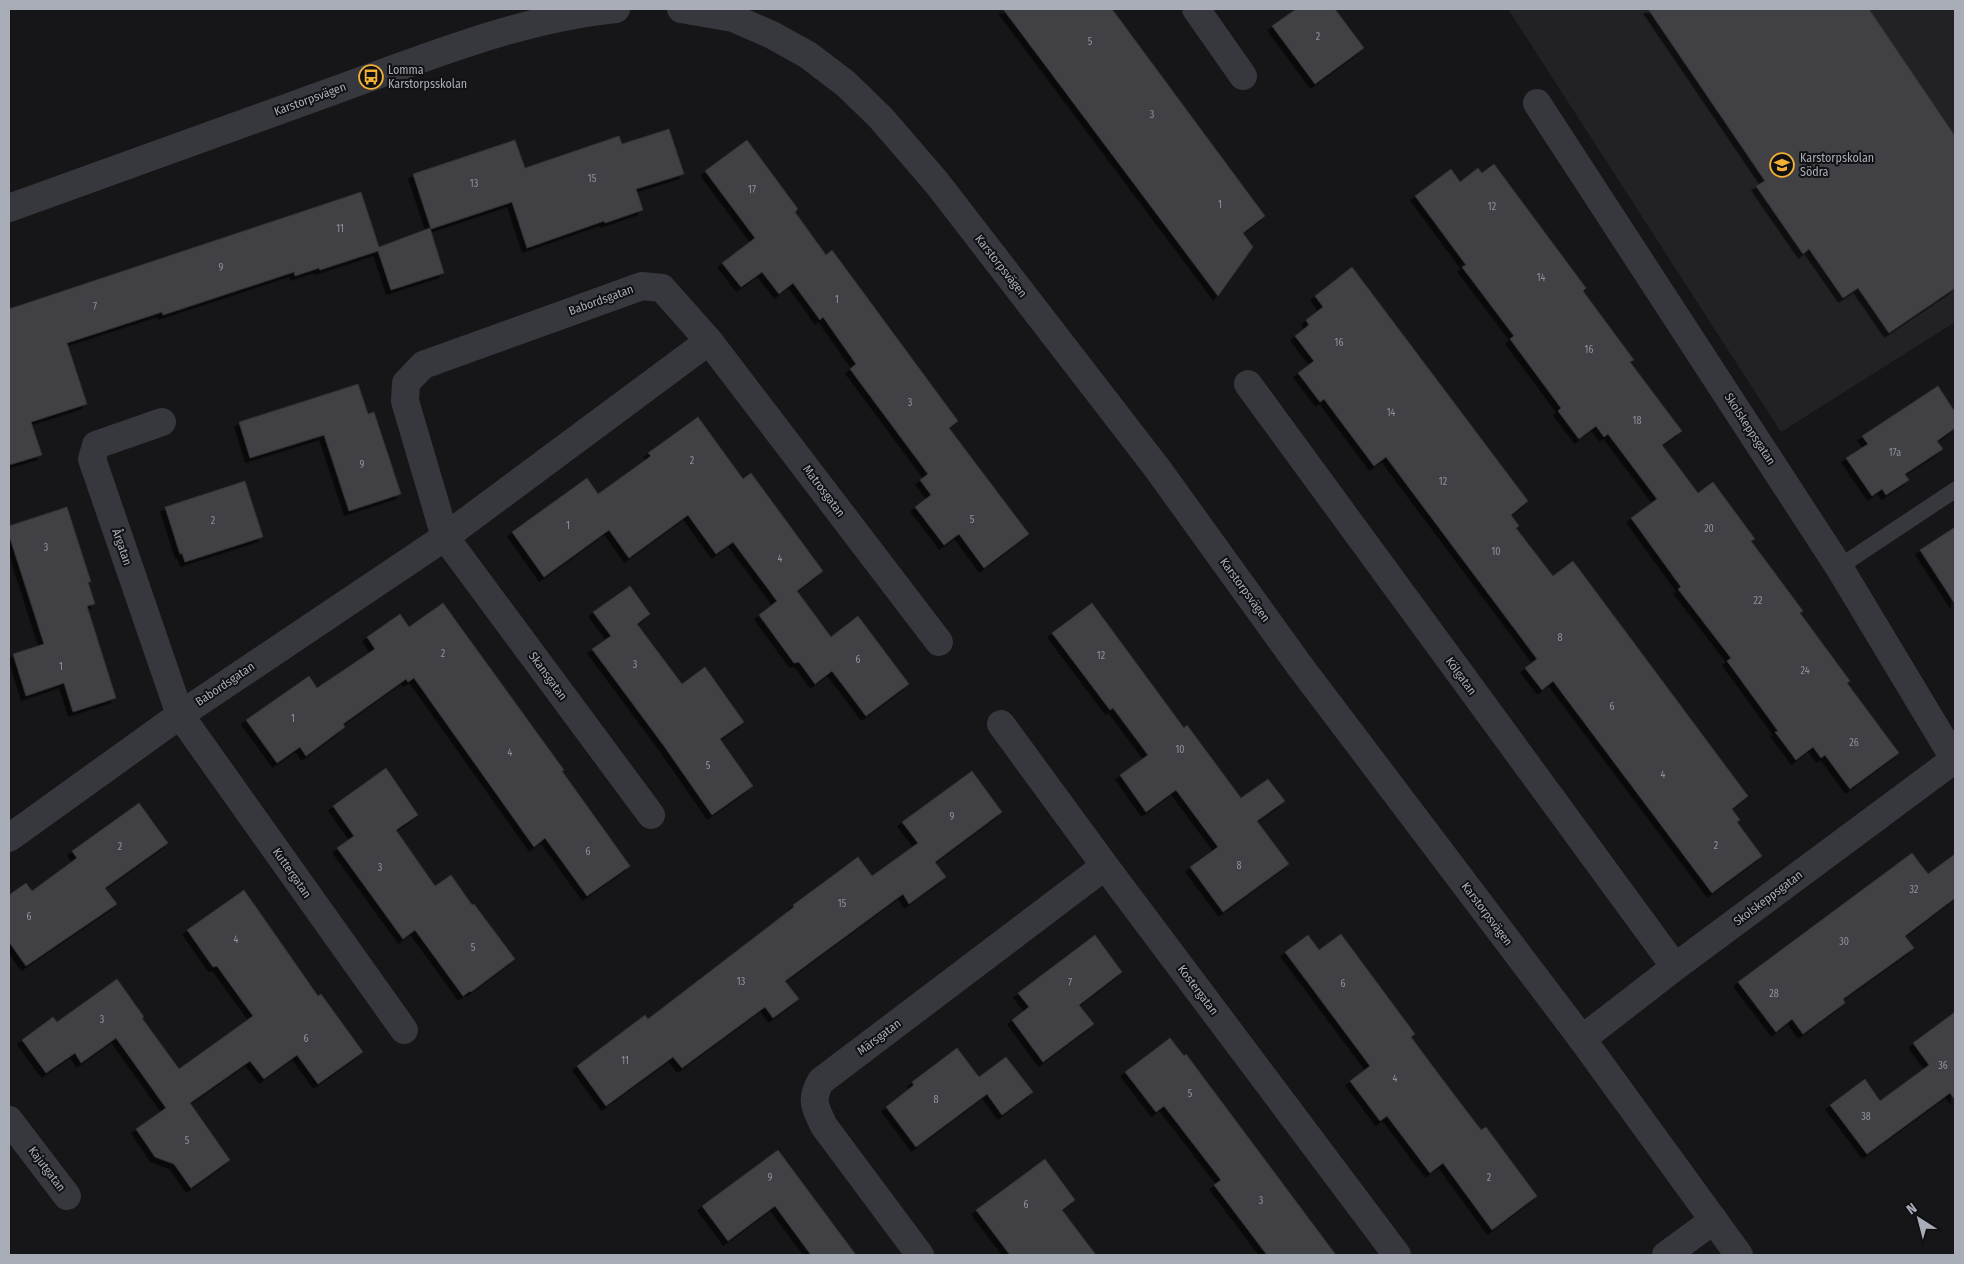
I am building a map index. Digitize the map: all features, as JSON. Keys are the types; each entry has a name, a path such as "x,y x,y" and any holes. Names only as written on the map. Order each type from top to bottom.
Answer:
{"street":[{"name":"Karstorpsvägen","path":"9,208 431,56 524,26 616,9"},
{"name":"Karstorpsvägen","path":"681,9 735,13 808,55 846,84 881,118 937,183 1157,468 1299,665 1582,1039 1740,1255"},
{"path":"1196,9 1243,76"},
{"name":"Skolskeppsgatan","path":"1537,103 1839,567 1955,759 1675,967 1582,1039"},
{"name":"Babordsgatan","path":"9,838 180,715 446,537 709,341 662,288 642,286 423,365 406,383 405,401 446,537"},
{"name":"Matrosgatan","path":"709,341 939,642"},
{"name":"Kölgatan","path":"1248,384 1675,967"},
{"name":"Årgatan","path":"162,422 96,445 92,459 180,715"},
{"name":"Skansgatan","path":"446,537 651,815"},
{"name":"Kuttergatan","path":"180,715 404,1030"},
{"name":"Kostergatan","path":"1001,724 1104,866 1397,1255"},
{"name":"Märsgatan","path":"920,1255 824,1126 816,1112 814,1093 821,1081 1104,866"},
{"name":"Kajutgatan","path":"9,1120 66,1196"},
{"path":"1666,1255 1714,1220"}],"lane":[{"path":"1839,567 1955,490"}],"shaded area":[{"name":"Karstorpskolan Södra","path":"1508,9 1955,9 1955,322 1781,432"}],"building":[{"path":"1003,9 1112,9 1265,216 1243,233 1253,247 1218,296"},
{"path":"1296,9 1335,9 1364,48 1315,84 1272,26"},
{"path":"1648,9 1869,9 1955,136 1955,288 1889,333 1858,288 1843,298 1809,249 1803,254 1756,186 1765,181"},
{"path":"669,129 684,174 636,189 643,210 605,223 604,221 527,248 512,202 431,229 413,174 515,140 525,168 619,136 622,144"},
{"path":"747,140 798,209 795,212 826,255 832,250 958,421 949,428 1029,534 984,568 959,534 944,545 915,507 931,495 920,480 928,474 850,369 856,364 823,317 820,320 793,283 779,294 762,272 741,287 722,263 755,238 705,171"},
{"path":"1494,164 1586,288 1583,291 1634,360 1630,362 1682,431 1662,445 1698,493 1713,482 1755,539 1751,541 1803,611 1800,613 1850,681 1847,683 1899,753 1850,789 1825,755 1821,758 1813,747 1796,760 1775,732 1778,731 1727,661 1731,658 1678,589 1681,587 1631,518 1657,499 1608,434 1604,437 1596,426 1579,439 1558,411 1561,408 1510,339 1514,336 1462,267 1466,265 1415,196 1451,169 1460,182 1478,168 1482,173"},
{"path":"361,192 379,247 430,228 444,273 391,290 378,251 320,270 319,268 295,276 294,272 163,315 162,312 67,343 87,404 31,422 42,455 9,465 9,309"},
{"path":"1352,267 1528,501 1511,515 1519,526 1516,528 1553,576 1573,561 1748,796 1732,809 1740,820 1737,822 1762,856 1712,893 1553,681 1542,690 1525,668 1537,659 1386,457 1374,466 1324,399 1320,402 1298,373 1314,361 1295,336 1309,325 1306,320 1323,307 1315,296"},
{"path":"358,384 368,414 374,412 401,494 349,511 324,435 250,458 239,422"},
{"path":"1938,386 1955,412 1955,428 1937,441 1943,449 1905,474 1909,480 1886,495 1882,489 1872,496 1846,458 1868,444 1862,436"},
{"path":"698,417 743,479 751,473 823,571 797,591 831,637 858,616 909,684 866,716 832,671 815,684 799,662 794,663 759,615 777,601 733,542 716,554 688,515 629,558 609,530 544,577 512,532 587,478 598,494 651,456 648,453"},
{"path":"245,481 263,537 185,562 182,553 180,554 165,507"},
{"path":"67,507 91,582 88,582 95,604 87,606 116,698 73,712 64,683 26,696 13,654 44,644 9,535 9,526"},
{"path":"1955,527 1955,604 1920,550"},
{"path":"630,586 650,614 637,624 682,684 705,667 744,722 720,739 753,786 712,815 664,746 592,649 611,636 593,612"},
{"path":"443,603 564,770 562,771 630,866 587,896 545,838 534,847 414,678 408,682 406,679 343,724 345,727 306,756 300,747 277,763 246,720 309,676 317,688 375,649 367,637 400,614 409,627"},
{"path":"1092,603 1184,728 1187,725 1241,798 1268,779 1285,801 1257,821 1289,864 1223,912 1190,867 1218,847 1176,790 1146,812 1120,775 1148,755 1113,708 1110,710 1052,633"},
{"path":"386,768 418,815 396,830 435,886 451,875 515,959 463,996 415,930 403,939 337,848 354,836 333,806"},
{"path":"972,771 1002,812 935,862 946,877 909,904 903,894 785,981 799,999 773,1018 765,1007 682,1068 673,1057 606,1106 577,1066 645,1015 648,1019 794,907 793,905 858,857 872,876 918,843 902,822"},
{"path":"139,803 168,843 105,888 117,904 26,966 9,942 9,895 26,883 32,891 77,858 72,851"},
{"path":"1912,853 1928,874 1955,854 1955,898 1905,936 1914,948 1843,999 1845,1003 1803,1034 1792,1019 1776,1032 1738,982"},
{"path":"244,890 318,996 321,994 363,1052 318,1084 297,1055 264,1079 250,1061 190,1103 230,1160 191,1188 174,1164 155,1157 136,1129 166,1108 116,1038 81,1063 75,1053 46,1073 22,1040 53,1017 57,1022 117,979 144,1017 142,1018 179,1069 253,1016 217,966 213,967 187,930"},
{"path":"1341,934 1415,1034 1411,1037 1440,1076 1481,1130 1486,1127 1537,1196 1492,1230 1443,1163 1430,1173 1387,1116 1380,1121 1350,1081 1370,1066 1285,952 1308,935 1319,950"},
{"path":"1095,935 1122,972 1079,1005 1094,1024 1043,1062 1012,1020 1029,1007 1018,993"},
{"path":"1955,1012 1955,1100 1950,1093 1867,1154 1830,1105 1865,1079 1880,1101 1929,1065 1913,1043"},
{"path":"1170,1038 1184,1056 1186,1054 1336,1255 1267,1255 1214,1185 1221,1180 1164,1106 1156,1112 1125,1072"},
{"path":"957,1048 979,1077 1006,1057 1033,1092 1002,1115 987,1094 916,1147 886,1107 914,1085 912,1082"},
{"path":"778,1150 856,1255 811,1255 775,1206 728,1241 702,1206"},
{"path":"1045,1159 1075,1200 1062,1210 1096,1255 1010,1255 976,1210"}],"place":[{"name":"Lomma Karstorpsskolan","path":"371,77"},
{"name":"Karstorpskolan Södra","path":"1782,165"}]}
